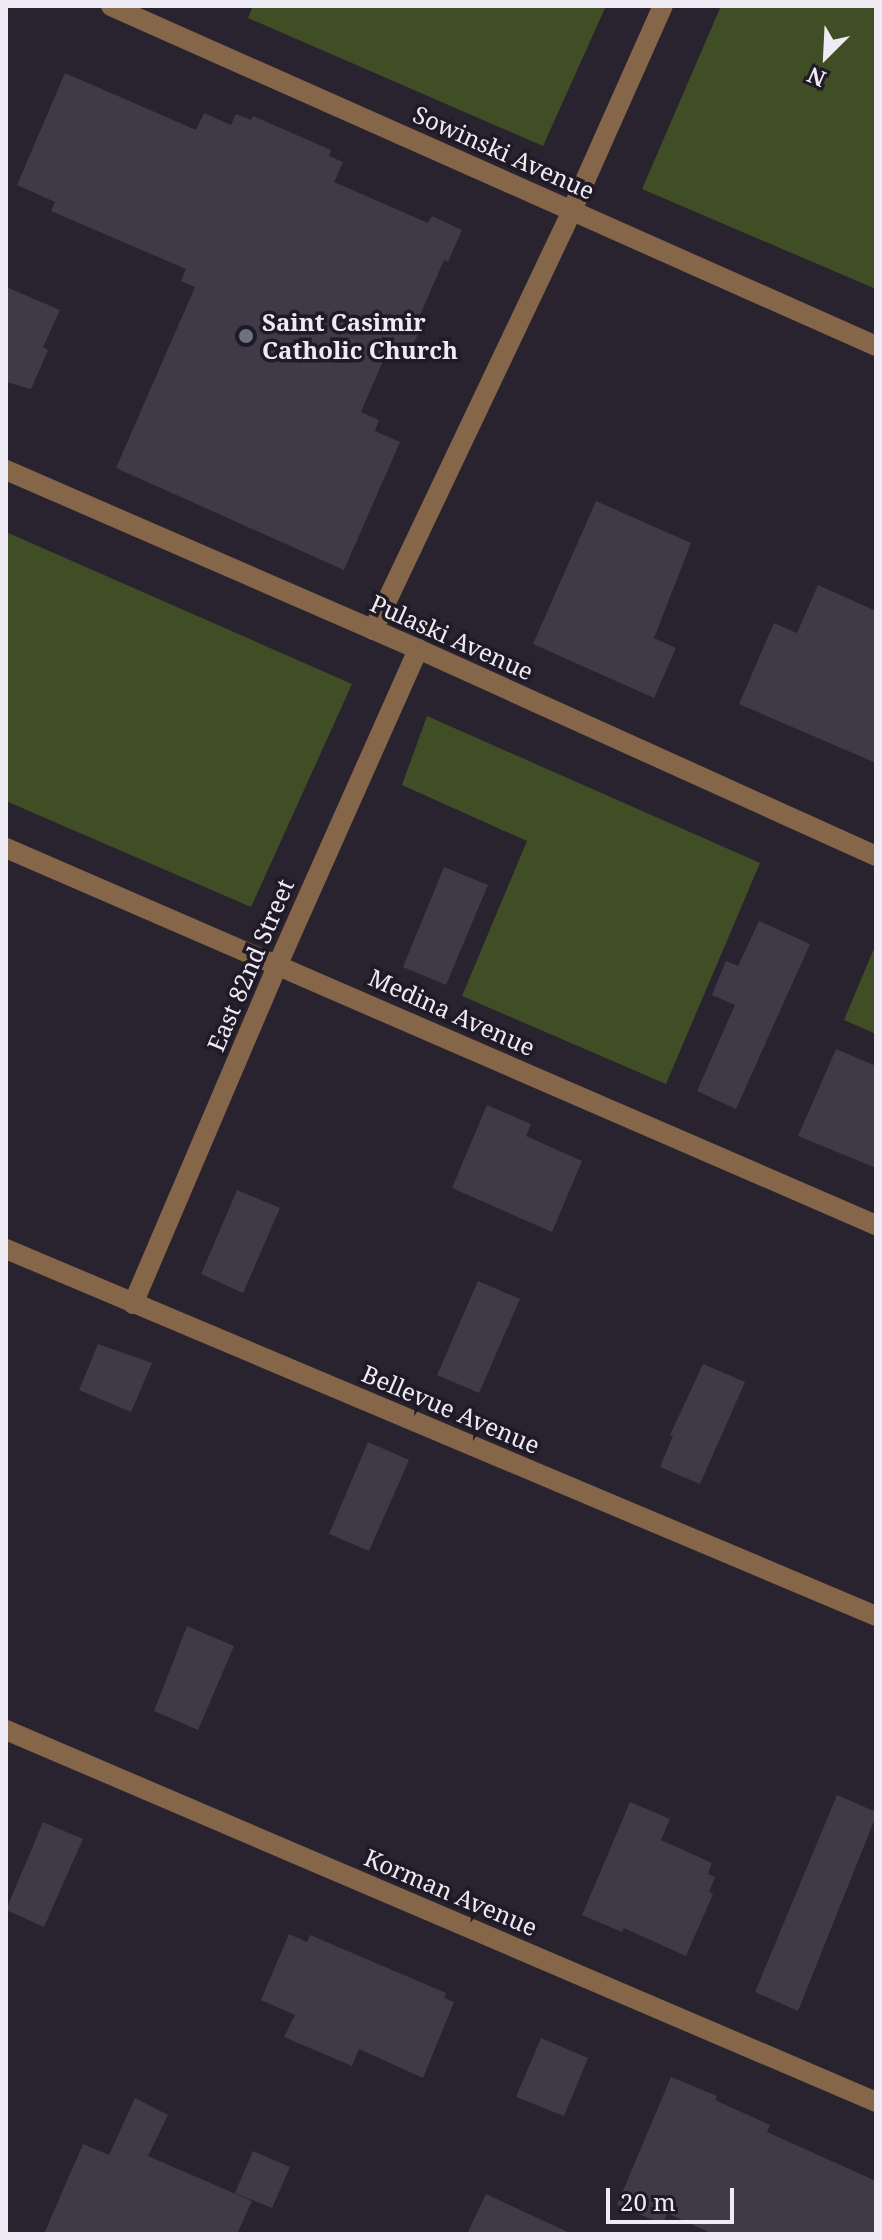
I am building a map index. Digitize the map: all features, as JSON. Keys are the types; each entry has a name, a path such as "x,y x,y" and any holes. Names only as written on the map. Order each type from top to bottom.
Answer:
{"street":[{"name":"Sowinski Avenue","path":"111,6 876,346"},
{"path":"373,630 572,210 663,6"},
{"name":"Pulaski Avenue","path":"6,470 418,649 876,856"},
{"name":"East 82nd Street","path":"133,1304 278,964 418,649"},
{"name":"Medina Avenue","path":"6,848 876,1225"},
{"name":"Bellevue Avenue","path":"6,1249 876,1616"},
{"name":"Korman Avenue","path":"6,1730 876,2102"}],"green space":[{"path":"253,6 606,6 543,146 248,18"},
{"path":"721,6 876,6 876,289 642,189"},
{"path":"6,532 352,684 251,907 6,801"},
{"path":"427,716 760,863 666,1084 462,996 527,841 402,785"},
{"path":"876,944 876,1034 844,1020"}],"building":[{"name":"Saint Casimir Catholic Church","path":"65,73 196,130 204,113 231,125 236,114 251,120 253,116 331,150 329,156 343,162 334,182 428,223 432,216 462,230 448,262 444,260 415,327 420,330 405,362 386,354 361,412 379,420 375,431 400,442 344,570 116,468 195,287 181,281 186,269 51,211 55,202 17,185"},
{"path":"6,287 60,310 43,347 48,350 31,389 6,382"},
{"path":"596,501 691,543 654,638 676,648 654,698 533,644"},
{"path":"818,585 876,611 876,763 739,704 774,623 797,633"},
{"path":"444,867 488,885 446,985 403,967"},
{"path":"759,921 810,944 736,1109 697,1091 735,1005 712,995 726,961 738,966"},
{"path":"836,1049 876,1066 876,1168 798,1136"},
{"path":"487,1105 531,1124 526,1136 582,1161 552,1232 452,1188"},
{"path":"237,1190 280,1208 243,1293 201,1274"},
{"path":"478,1281 520,1299 479,1393 437,1375"},
{"path":"98,1344 152,1363 131,1412 79,1390"},
{"path":"703,1364 745,1382 700,1484 660,1467 673,1436 670,1435"},
{"path":"368,1442 409,1460 369,1551 329,1534"},
{"path":"187,1626 234,1646 198,1730 154,1711"},
{"path":"837,1795 876,1812 876,1816 798,2011 755,1992"},
{"path":"630,1802 670,1819 661,1840 712,1863 708,1874 715,1877 709,1892 713,1894 686,1956 624,1928 622,1932 582,1915"},
{"path":"43,1822 83,1839 44,1927 6,1910"},
{"path":"289,1934 307,1942 310,1935 446,1993 444,1998 454,2002 423,2078 359,2049 352,2066 284,2037 295,2015 261,2000"},
{"path":"541,2038 588,2058 564,2116 516,2097"},
{"path":"671,2077 717,2096 715,2100 770,2125 767,2132 876,2181 876,2234 713,2234 667,2213 663,2224 617,2205"},
{"path":"135,2098 168,2115 148,2156 252,2201 237,2234 44,2234 83,2144 109,2155"},
{"path":"253,2151 290,2167 272,2208 235,2193"},
{"path":"486,2194 572,2234 467,2234"}],"place":[{"name":"Saint Casimir Catholic Church","path":"246,336"}]}
